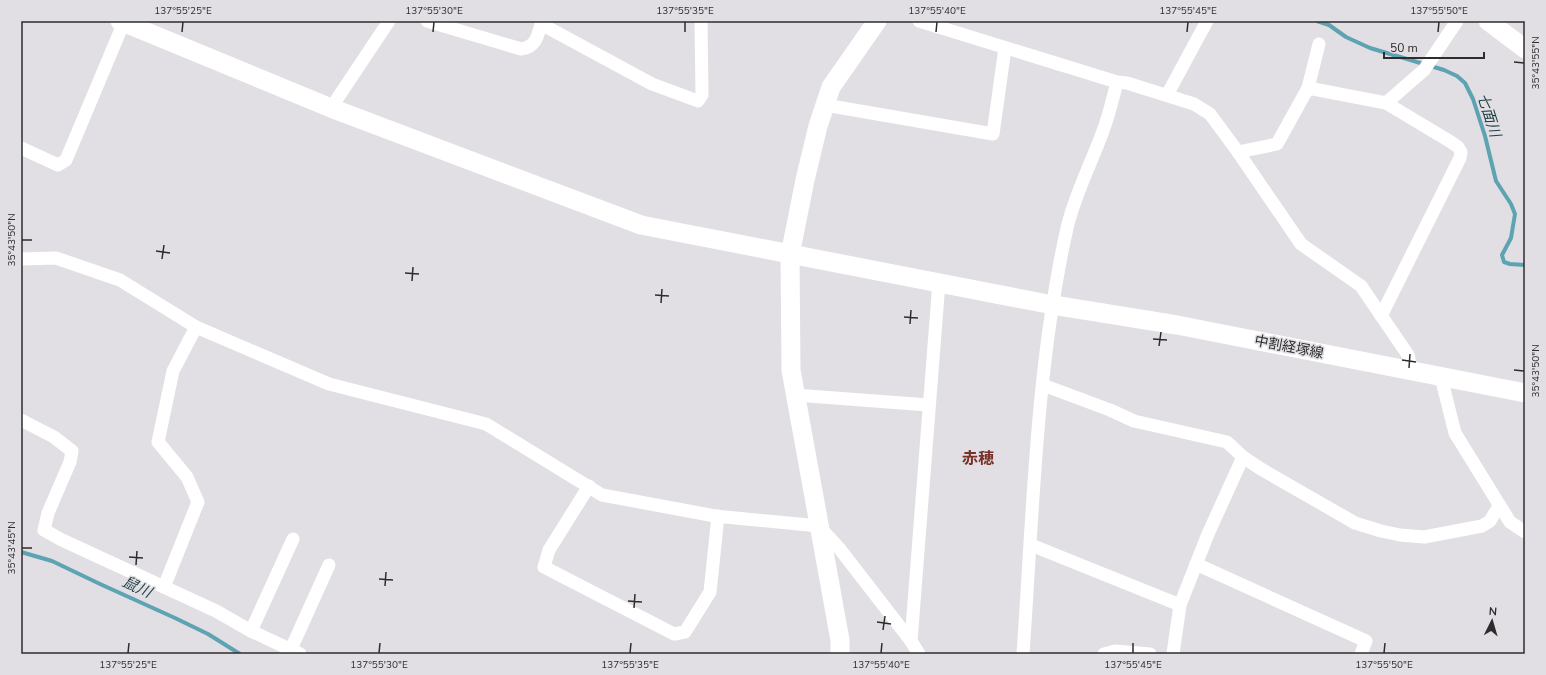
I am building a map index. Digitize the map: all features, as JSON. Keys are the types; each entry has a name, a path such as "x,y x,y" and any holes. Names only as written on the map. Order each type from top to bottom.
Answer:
{"street":[{"path":"331,108 389,21"},
{"path":"427,21 522,49 534,44 541,23 652,84 698,101 702,95 701,21"},
{"path":"840,654 840,640 791,370 790,255 805,180 818,126 831,87 877,21"},
{"path":"919,21 1117,82 1127,83 1167,95 1194,104 1210,114 1301,244 1361,286 1408,355 1410,363 1408,370"},
{"path":"1167,95 1207,21"},
{"path":"1386,103 1424,70 1457,21"},
{"path":"1488,21 1525,49"},
{"path":"21,148 58,165 66,160 122,22"},
{"name":"中割経塚線","path":"122,22 331,108 641,225 1053,305 1176,325 1525,393"},
{"path":"1238,152 1277,144 1308,88 1320,44"},
{"path":"825,105 993,134 1006,48"},
{"path":"1024,654 1037,438 1053,305 1068,228 1076,198 1103,130 1117,82"},
{"path":"1308,88 1386,103 1451,142 1458,147 1461,152 1460,158 1381,316"},
{"path":"21,259 56,258 120,280 196,328 328,384 486,424 602,494 718,516 819,526 839,548 911,641 919,654"},
{"path":"911,641 928,406 939,282"},
{"path":"164,587 198,502 187,477 158,442 173,371 196,328"},
{"path":"1441,377 1456,433 1510,522 1525,532"},
{"path":"1043,385 1110,410 1134,422 1227,442 1243,457 1261,469 1355,523 1381,531 1400,535 1424,537 1482,526 1490,521 1499,506"},
{"path":"795,395 928,406"},
{"path":"21,420 54,437 72,451 70,462 48,513 44,530 62,540 216,611 251,631 296,652 329,566"},
{"path":"1173,654 1180,605 1208,534 1243,457"},
{"path":"589,486 549,550 544,567 674,634 686,632 710,592 718,516"},
{"path":"251,631 293,539"},
{"path":"1031,545 1180,605"},
{"path":"1196,564 1366,641 1360,654"},
{"path":"1104,654 1115,651 1150,654"}],"waterway":[{"name":"七面川","path":"1317,21 1329,25 1346,37 1370,48 1444,70 1457,76 1465,83 1473,99 1485,136 1496,181 1511,204 1515,214 1511,238 1502,255 1504,262 1525,265"},
{"name":"鼠川","path":"21,552 52,561 175,618 208,634 240,654"}],"district":[{"name":"赤穂","path":"978,459"}]}
